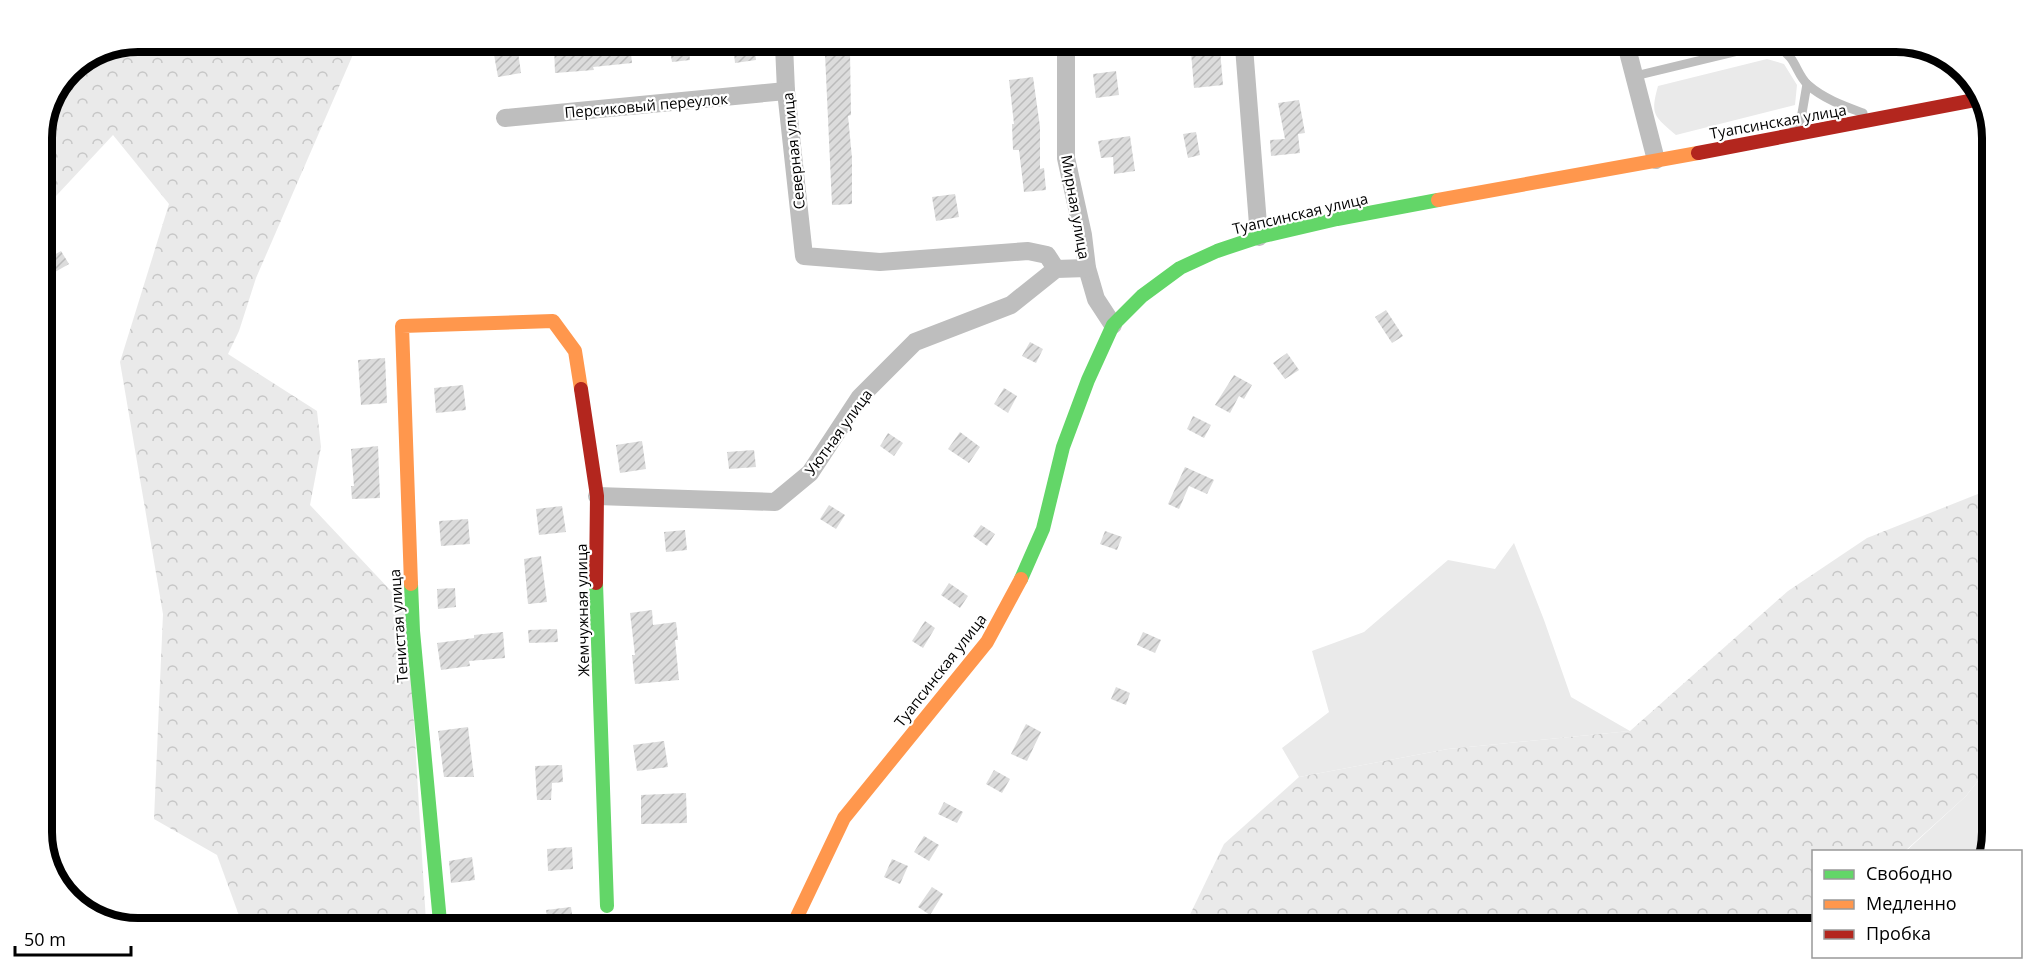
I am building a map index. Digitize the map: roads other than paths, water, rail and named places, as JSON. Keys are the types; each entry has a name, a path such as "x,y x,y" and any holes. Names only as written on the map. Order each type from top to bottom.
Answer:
{"main road":[{"name":"Туапсинская улица","path":"796,918 844,818 987,642 1016,592 1043,529 1063,447 1088,380 1113,325 1142,296 1180,268 1217,251 1259,237 1337,219 1656,159 1788,137 1973,100"},
{"name":"Жемчужная улица","path":"402,326 553,321 575,351 597,496 596,587 607,906"},
{"name":"Тенистая улица","path":"402,326 413,631 440,918"}],"street":[{"name":"Северная улица","path":"784,52 786,91 804,256 880,262 1028,251 1047,255 1056,269"},
{"name":"Мирная улица","path":"1066,52 1066,158 1083,236 1087,268 1096,299 1113,325"},
{"path":"1244,52 1259,237"},
{"path":"1628,52 1656,159"},
{"name":"Персиковый переулок","path":"505,118 786,91"},
{"path":"1056,269 1087,268"},
{"name":"Уютная улица","path":"597,496 775,502 810,473 860,397 915,342 1011,305 1056,269"}],"lane":[{"path":"1635,76 1735,52"},
{"path":"1786,52 1807,84 1836,104 1880,119"},
{"path":"1788,137 1801,119 1807,84"}]}
